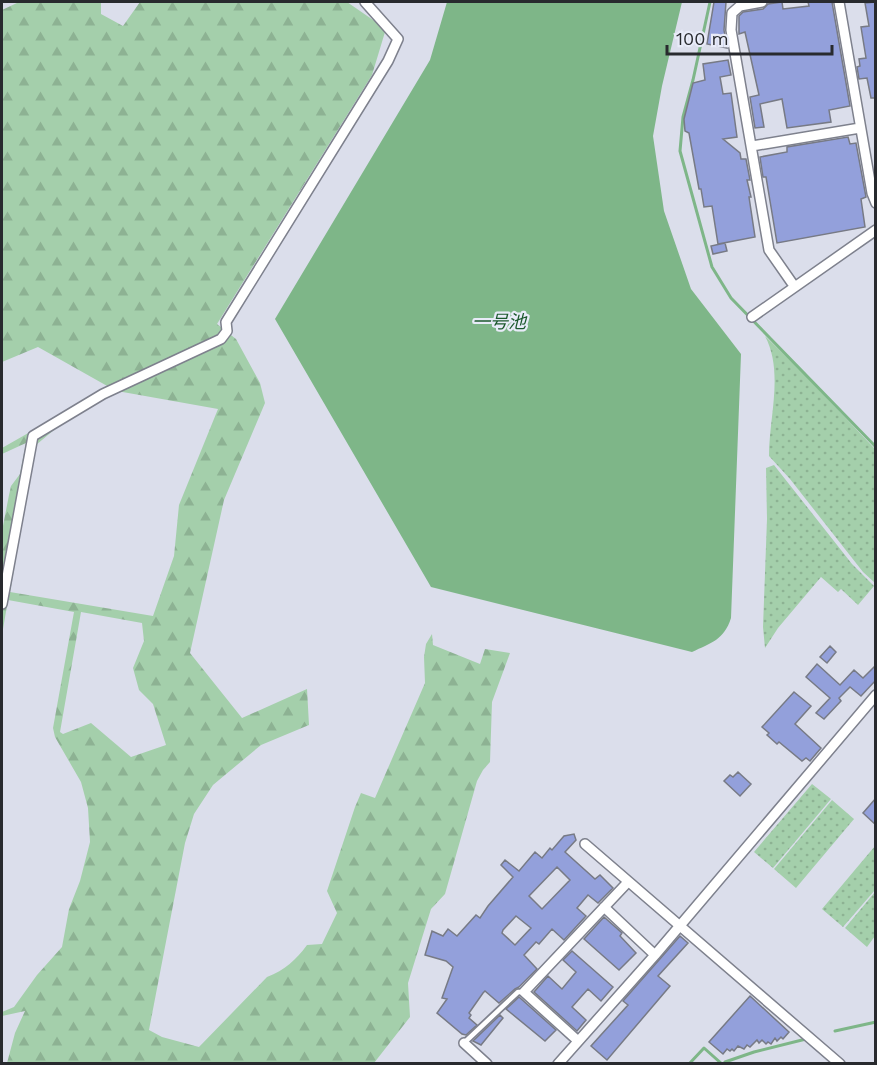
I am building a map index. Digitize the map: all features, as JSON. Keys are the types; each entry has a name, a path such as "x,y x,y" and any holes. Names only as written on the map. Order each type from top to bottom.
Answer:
{"street":[{"path":"2,604 33,436 103,394 221,339 227,331 226,322 388,61 398,39 364,2"},
{"path":"762,2 740,6 732,13 731,30 769,250 792,283"},
{"path":"839,2 860,128 872,193 876,203"},
{"path":"752,146 860,128"},
{"path":"752,318 876,230"},
{"path":"558,1064 876,695"},
{"path":"585,844 840,1064"},
{"path":"577,1040 524,992 628,882"},
{"path":"604,907 655,954"},
{"path":"464,1043 487,1064"}],"lane":[{"path":"464,1043 518,992 524,992"}],"green space":[{"path":"19,2 101,2 101,14 123,26 140,2 347,2 376,22 385,32 372,75 217,324 236,339 260,383 265,403 224,500 190,653 242,718 307,689 309,725 261,745 213,785 194,814 185,843 149,1030 162,1037 199,1047 267,977 290,964 307,945 322,944 337,913 327,891 355,807 361,793 375,798 425,683 424,657 426,644 432,634 433,645 480,664 485,649 510,653 492,702 490,762 477,781 445,894 431,909 408,983 410,1017 374,1063 7,1063 15,1033 25,1011 2,1016 2,1012 14,1007 37,975 62,947 69,909 80,881 90,842 88,808 81,782 55,737 53,728 74,612 8,600 2,635 2,531 11,486 20,474 26,443 2,454 2,448 109,387 38,347 2,362 2,10","holes":["117,391 218,409 179,505 174,556 153,616 10,592 36,445 73,414","81,612 142,623 144,641 133,668 139,690 153,704 166,745 131,757 91,723 63,734 60,732"]},
{"path":"765,336 875,449 875,583 863,572 790,479 769,456 775,380 771,350"},
{"path":"774,465 852,564 874,586 858,605 841,589 838,592 821,577 778,628 765,648 763,627 767,519 766,468"},
{"path":"812,784 831,799 773,868 754,852"},
{"path":"832,800 854,819 796,888 774,869"},
{"path":"875,846 875,890 843,927 822,909"},
{"path":"875,892 875,936 867,947 845,928"}],"water":[{"name":"一号池","path":"447,2 682,2 653,136 664,211 691,289 741,354 731,618 721,636 692,652 431,587 275,319 430,60"}],"building":[{"path":"714,2 726,2 724,30 727,48 707,44"},
{"path":"782,2 783,9 809,6 808,2 832,2 850,106 829,110 831,122 787,128 782,99 760,104 764,127 755,128 750,97 759,95 745,32 739,34 739,16 743,12 763,9 768,4"},
{"path":"876,2 876,98 871,98 867,78 859,79 857,67 860,66 859,59 866,58 861,27 869,26 865,3"},
{"path":"728,60 731,75 720,77 723,94 731,93 737,137 723,139 740,153 741,159 746,159 755,237 718,244 712,206 704,207 684,119 693,83 705,80 703,64"},
{"path":"848,137 850,144 856,143 866,197 861,199 865,227 777,243 766,177 763,177 760,157 787,152 787,147"},
{"path":"725,243 727,251 713,254 711,246"},
{"path":"830,646 836,652 827,663 820,657"},
{"path":"817,664 840,685 854,670 863,678 876,665 876,680 861,696 850,687 839,698 841,701 824,719 816,713 830,698 806,677"},
{"path":"794,692 811,706 795,724 821,748 810,761 806,758 802,761 779,742 777,744 762,727"},
{"path":"738,772 751,784 740,796 724,781 730,775 733,777"},
{"path":"876,798 876,825 863,813"},
{"path":"574,834 576,840 565,852 595,879 600,875 613,888 598,903 588,895 577,908 586,916 564,940 552,929 539,944 536,942 524,955 537,969 519,987 499,1003 485,991 469,1013 471,1015 469,1018 477,1025 466,1035 462,1034 437,1013 447,999 442,998 453,967 446,961 425,955 432,931 443,936 448,929 457,936 476,915 480,918 513,877 501,865 505,860 519,871 535,852 542,858 564,836","holes":["557,867 570,880 542,909 529,896","516,916 531,928 515,945 502,933"]},
{"path":"604,917 622,933 620,936 636,953 619,970 584,939"},
{"path":"680,936 688,943 658,976 670,986 607,1060 591,1046 628,1005 623,1001"},
{"path":"572,951 613,987 601,1001 588,989 572,1007 586,1020 577,1031 534,992 548,976 562,989 576,972 563,960"},
{"path":"750,996 789,1032 783,1039 781,1037 777,1041 775,1038 771,1044 768,1042 766,1044 762,1040 759,1043 757,1040 750,1047 747,1045 744,1049 738,1046 734,1051 727,1049 723,1054 709,1042"},
{"path":"519,997 556,1030 545,1041 506,1009"},
{"path":"500,1015 503,1018 481,1045 473,1041"}],"waterway":[{"path":"710,2 683,117 680,151 712,267 731,298 876,447"},
{"path":"835,1031 876,1022"},
{"path":"725,1062 806,1039"},
{"path":"689,1064 704,1048 722,1064"}]}
